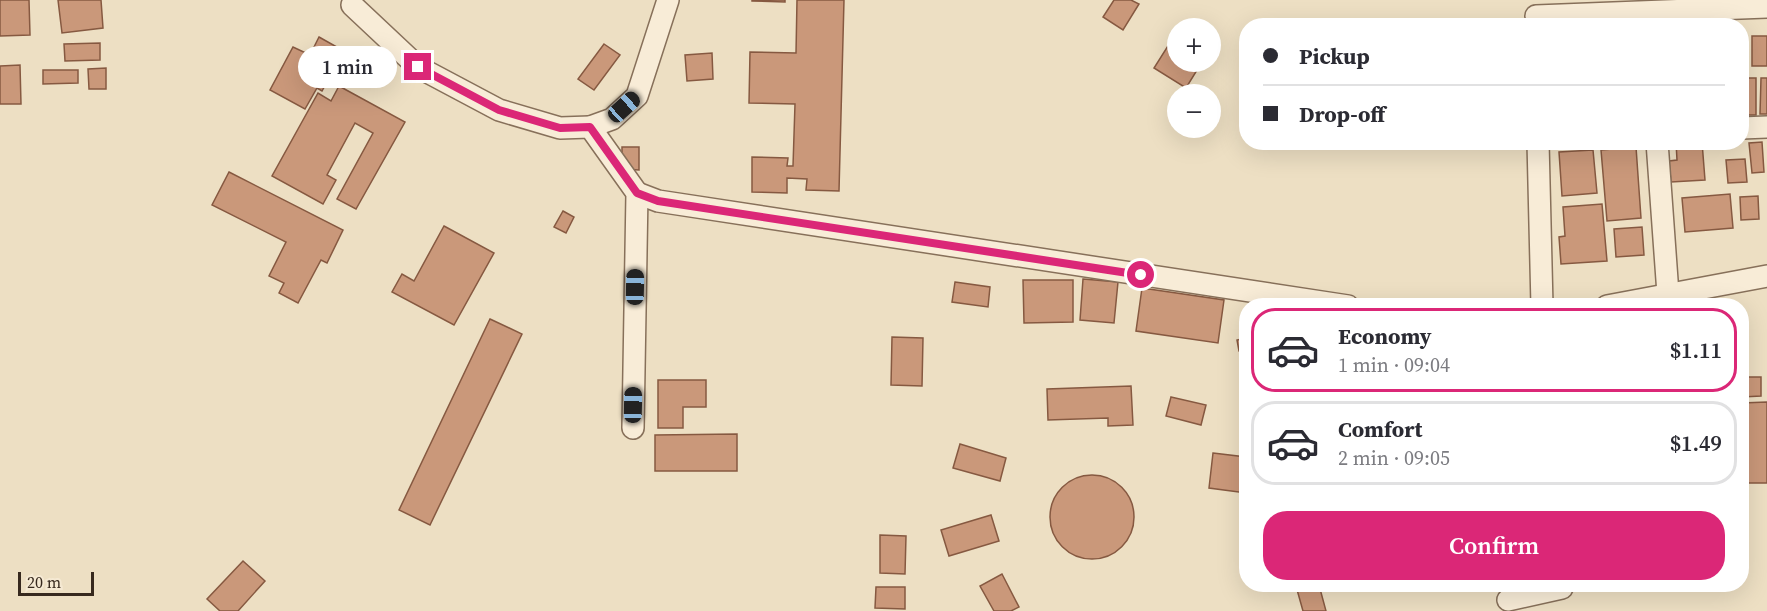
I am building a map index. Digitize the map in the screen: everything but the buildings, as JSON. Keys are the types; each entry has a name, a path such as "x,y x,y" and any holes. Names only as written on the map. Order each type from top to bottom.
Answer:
{"street":[{"path":"349,2 418,67 499,110 560,128 590,127 612,119 637,96 668,0"},
{"path":"1537,14 1767,7"},
{"path":"590,127 637,193 658,201 1295,298"},
{"path":"1749,128 1767,128"},
{"path":"1538,150 1542,298"},
{"path":"1658,150 1668,294"},
{"path":"633,428 637,193"},
{"path":"1647,298 1767,276"},
{"path":"1508,600 1544,592"}],"route":[{"path":"418,67 499,110 560,128 590,127 637,193 658,201 1141,275"}]}
